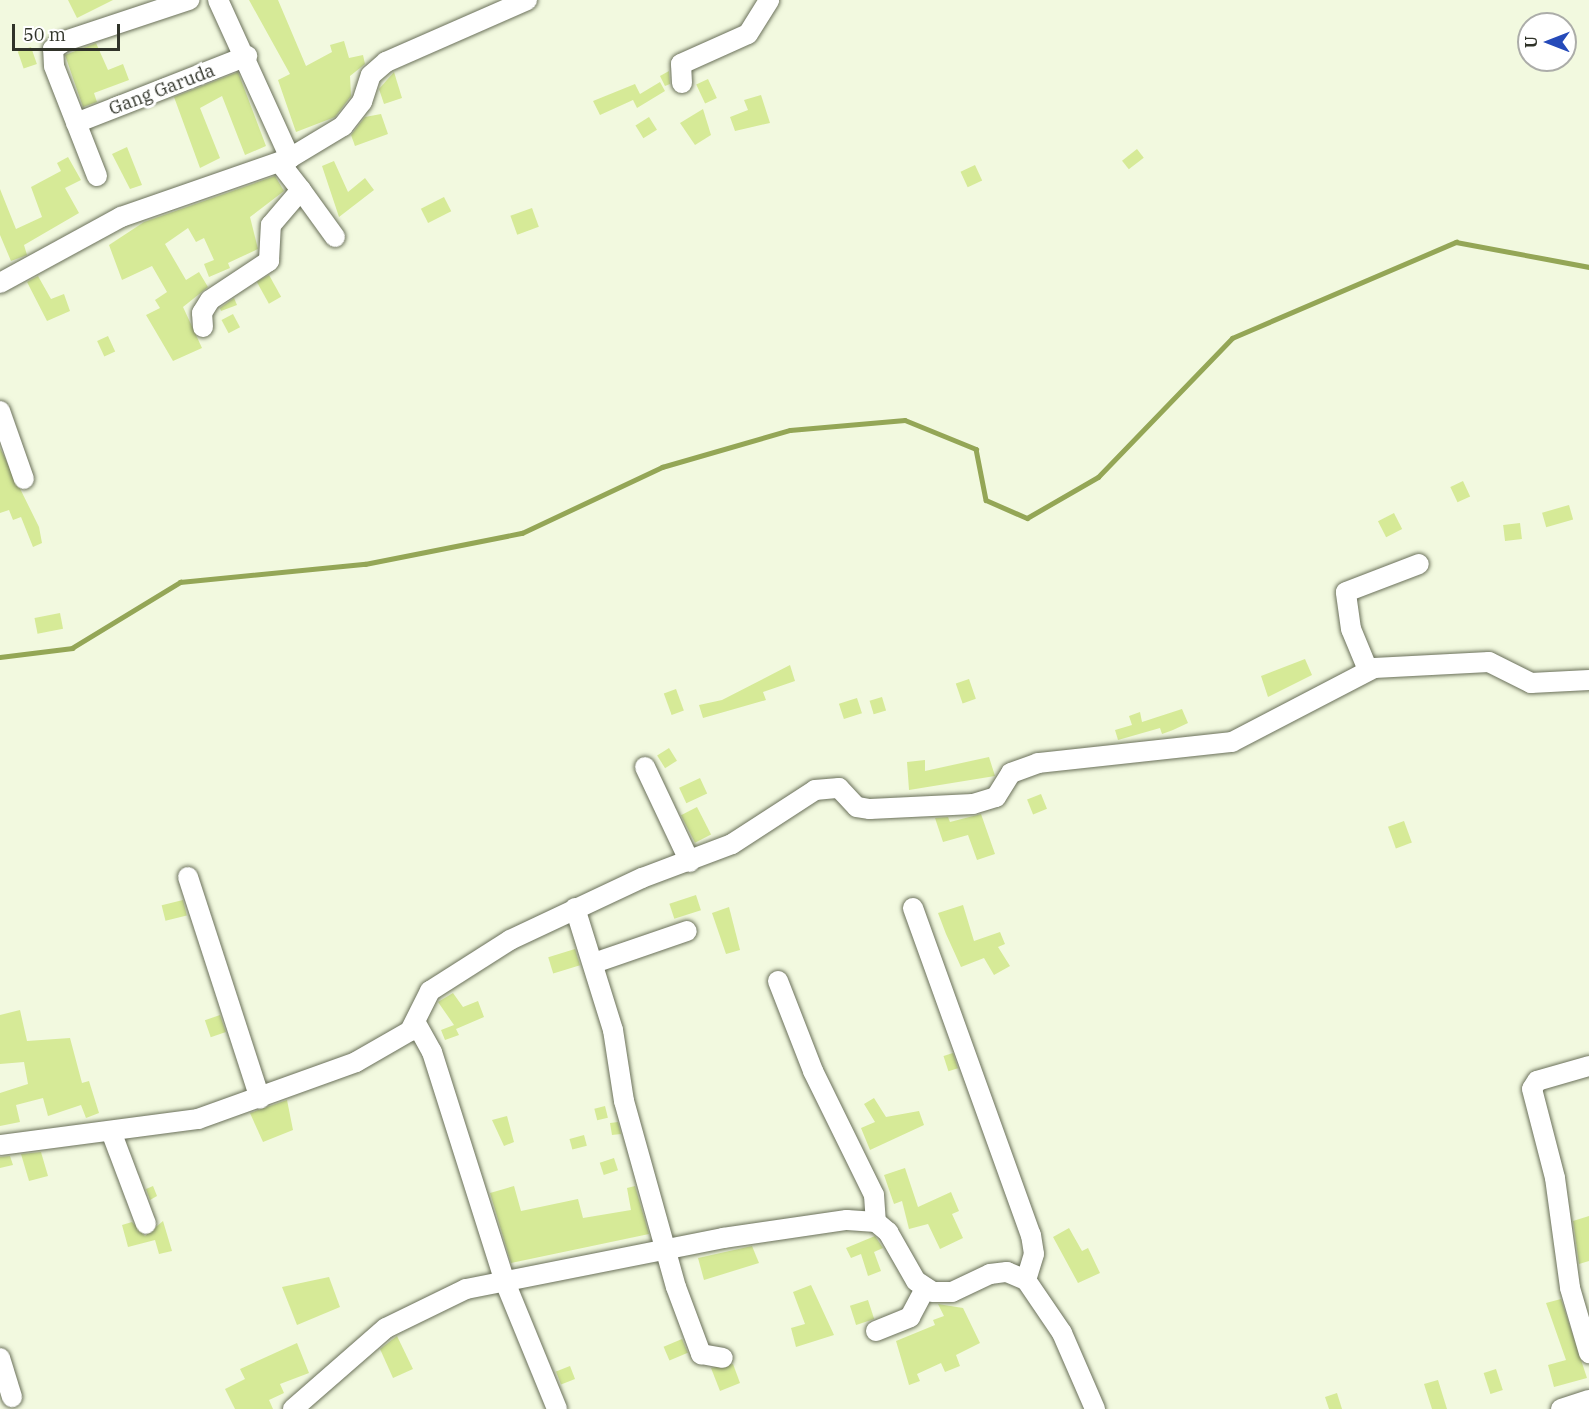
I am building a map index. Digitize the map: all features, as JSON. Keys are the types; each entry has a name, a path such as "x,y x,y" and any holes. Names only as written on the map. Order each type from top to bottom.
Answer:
{"street":[{"path":"97,176 54,66 56,45 189,0"},
{"path":"218,0 247,56 285,160 301,190 335,237"},
{"path":"0,283 143,207 285,160 343,126 362,102 371,75 386,62 527,0"},
{"path":"682,83 681,63 748,34 769,0"},
{"name":"Gang Garuda","path":"76,123 247,56"},
{"path":"203,327 202,313 210,300 269,261 271,225 301,190"},
{"path":"0,411 24,479"},
{"path":"1368,670 1346,611 1346,592 1419,564"},
{"path":"0,1145 112,1134 198,1119 260,1099 356,1062 417,1024 430,991 526,931 575,908 732,844 815,790 839,788 857,807 870,809 973,804 996,797 1011,773 1038,764 1232,741 1368,670 1489,662 1531,684 1589,680"},
{"path":"645,767 690,862"},
{"path":"188,877 260,1099"},
{"path":"575,908 594,963 665,1251 698,1349 706,1356 723,1358"},
{"path":"913,908 1031,1235 1034,1254 1026,1280"},
{"path":"594,963 687,931"},
{"path":"777,981 813,1071 874,1195 876,1222"},
{"path":"417,1024 432,1052 504,1282 557,1409"},
{"path":"1589,1066 1538,1081 1532,1089 1555,1178 1570,1288 1589,1353"},
{"path":"112,1134 146,1224"},
{"path":"293,1409 365,1344 406,1315 466,1289 665,1251 808,1225 876,1222 888,1232 925,1289"},
{"path":"925,1289 952,1292 1007,1272 1026,1280 1062,1333 1095,1409"},
{"path":"876,1331 910,1317 925,1289"},
{"path":"0,1358 12,1397"},
{"path":"1561,1409 1589,1400"}],"building":[{"path":"68,0 113,0 77,18"},
{"path":"249,0 278,0 306,66 332,52 330,45 344,41 349,58 363,55 365,64 350,76 351,96 335,117 296,132 278,80 290,74"},
{"path":"96,43 108,70 123,64 129,80 94,93 97,102 83,107 65,55"},
{"path":"31,47 37,64 24,69 18,52"},
{"path":"669,71 670,84 665,86 660,76"},
{"path":"238,72 266,146 245,155 222,96 200,108 220,158 200,168 174,97"},
{"path":"394,72 402,98 384,104 379,89"},
{"path":"708,79 717,98 705,104 696,84"},
{"path":"660,82 665,91 637,108 633,100 600,115 593,101 635,84 640,94"},
{"path":"761,95 770,123 735,131 730,117 748,110 744,100"},
{"path":"703,109 711,135 695,145 680,123"},
{"path":"381,114 388,134 355,146 351,135 365,117"},
{"path":"649,117 657,130 643,138 635,125"},
{"path":"127,147 142,185 130,189 112,154"},
{"path":"1137,149 1144,158 1129,169 1122,161"},
{"path":"68,157 81,180 65,188 79,213 24,245 27,255 11,261 0,235 0,189 16,229 42,217 31,187 61,171 57,163"},
{"path":"334,161 348,192 365,178 374,190 339,217 322,166"},
{"path":"975,165 982,180 968,187 960,172"},
{"path":"275,176 284,191 250,217 258,249 228,263 230,268 209,277 204,264 214,260 204,238 196,242 188,228 165,244 186,280 199,272 208,287 183,307 202,348 173,361 146,315 160,308 155,300 167,292 152,266 122,280 109,245 144,222"},
{"path":"444,197 451,211 428,223 421,209"},
{"path":"532,208 539,227 517,235 510,216"},
{"path":"269,275 281,297 269,304 257,282"},
{"path":"38,276 51,299 64,294 70,311 47,321 27,282"},
{"path":"234,298 237,305 221,311 220,308"},
{"path":"233,314 240,327 229,333 222,320"},
{"path":"108,336 115,351 104,356 97,341"},
{"path":"0,448 39,527 42,543 33,547 21,517 13,520 9,510 0,513"},
{"path":"1463,481 1470,496 1457,502 1450,487"},
{"path":"1569,505 1573,519 1546,527 1542,513"},
{"path":"1394,513 1402,529 1386,537 1378,521"},
{"path":"1520,523 1522,539 1505,541 1503,525"},
{"path":"60,613 63,629 38,634 34,618"},
{"path":"1305,659 1312,675 1268,697 1261,676"},
{"path":"790,665 795,681 763,692 766,700 703,718 699,705 722,700"},
{"path":"969,679 976,699 963,703 956,684"},
{"path":"676,689 684,711 672,715 664,693"},
{"path":"882,697 886,710 874,714 870,701"},
{"path":"857,698 862,713 844,719 839,704"},
{"path":"1182,709 1188,723 1162,734 1160,728 1118,740 1115,730 1132,725 1129,716 1140,712 1142,722"},
{"path":"669,748 677,761 665,768 657,755"},
{"path":"989,757 995,776 909,790 907,762 925,760 925,771"},
{"path":"700,778 707,793 686,803 679,788"},
{"path":"1041,794 1047,809 1033,814 1027,800"},
{"path":"697,807 711,835 695,843 681,815"},
{"path":"981,814 995,854 977,860 968,835 943,842 935,818 948,817 950,822"},
{"path":"1404,821 1412,843 1396,848 1388,827"},
{"path":"696,895 701,910 674,919 669,904"},
{"path":"183,900 187,916 166,921 162,905"},
{"path":"963,905 974,941 1000,932 1005,944 998,947 1010,966 994,975 984,958 961,967 938,913"},
{"path":"729,907 740,950 726,954 712,913"},
{"path":"575,949 580,965 553,973 548,957"},
{"path":"453,993 463,1007 478,1001 484,1017 456,1029 459,1035 445,1040 441,1030 454,1025 438,1002"},
{"path":"20,1010 27,1041 70,1038 82,1083 89,1081 99,1113 86,1118 81,1105 48,1116 43,1098 16,1105 20,1122 0,1126 0,1093 28,1084 24,1062 0,1064 0,1015"},
{"path":"220,1015 226,1032 211,1037 205,1020"},
{"path":"953,1053 958,1068 948,1071 943,1056"},
{"path":"874,1098 886,1117 919,1111 924,1125 870,1150 861,1128 875,1122 864,1104"},
{"path":"287,1100 293,1130 263,1142 250,1113"},
{"path":"605,1106 608,1118 597,1120 594,1109"},
{"path":"507,1116 514,1142 504,1146 492,1120"},
{"path":"618,1122 621,1134 612,1135 610,1123"},
{"path":"584,1135 587,1146 572,1150 570,1139"},
{"path":"41,1152 48,1176 29,1181 21,1154"},
{"path":"10,1156 13,1165 0,1168 0,1157"},
{"path":"614,1158 618,1170 604,1175 600,1163"},
{"path":"905,1168 918,1207 951,1192 959,1211 952,1214 963,1238 940,1249 928,1224 909,1229 902,1201 894,1204 884,1175"},
{"path":"153,1186 157,1196 150,1200 146,1189"},
{"path":"514,1186 521,1211 578,1199 583,1218 631,1210 627,1188 635,1186 649,1234 511,1263 490,1193"},
{"path":"1589,1216 1589,1261 1579,1264 1573,1221"},
{"path":"163,1221 172,1251 159,1254 155,1240 128,1247 122,1225 132,1222 145,1236"},
{"path":"1069,1228 1082,1251 1088,1248 1100,1273 1078,1283 1053,1237"},
{"path":"875,1236 883,1248 874,1252 881,1271 868,1276 861,1254 851,1258 846,1248"},
{"path":"752,1246 759,1263 704,1280 698,1258"},
{"path":"329,1277 340,1307 297,1325 282,1287"},
{"path":"811,1285 834,1335 796,1347 791,1328 805,1324 793,1292"},
{"path":"1561,1299 1587,1378 1554,1387 1548,1365 1566,1360 1546,1303"},
{"path":"868,1300 874,1319 856,1325 850,1306"},
{"path":"938,1304 963,1308 980,1343 956,1355 960,1366 945,1372 941,1363 917,1374 920,1381 909,1385 896,1341 935,1325 933,1320 944,1316"},
{"path":"397,1336 413,1369 393,1378 380,1349"},
{"path":"682,1339 688,1353 669,1361 664,1347"},
{"path":"297,1343 309,1373 280,1384 284,1393 269,1400 273,1409 235,1409 225,1389 245,1379 240,1369"},
{"path":"733,1364 740,1383 720,1391 711,1368"},
{"path":"570,1366 575,1379 561,1384 556,1371"},
{"path":"1496,1369 1503,1390 1490,1394 1484,1373"},
{"path":"1438,1380 1447,1409 1432,1409 1424,1384"},
{"path":"1337,1393 1342,1409 1329,1409 1325,1397"}],"waterway":[{"path":"0,657 72,648 180,582 365,564 522,533 662,467 790,430 905,420 976,449 986,500 1027,518 1098,477 1232,338 1456,242 1589,267"}]}
